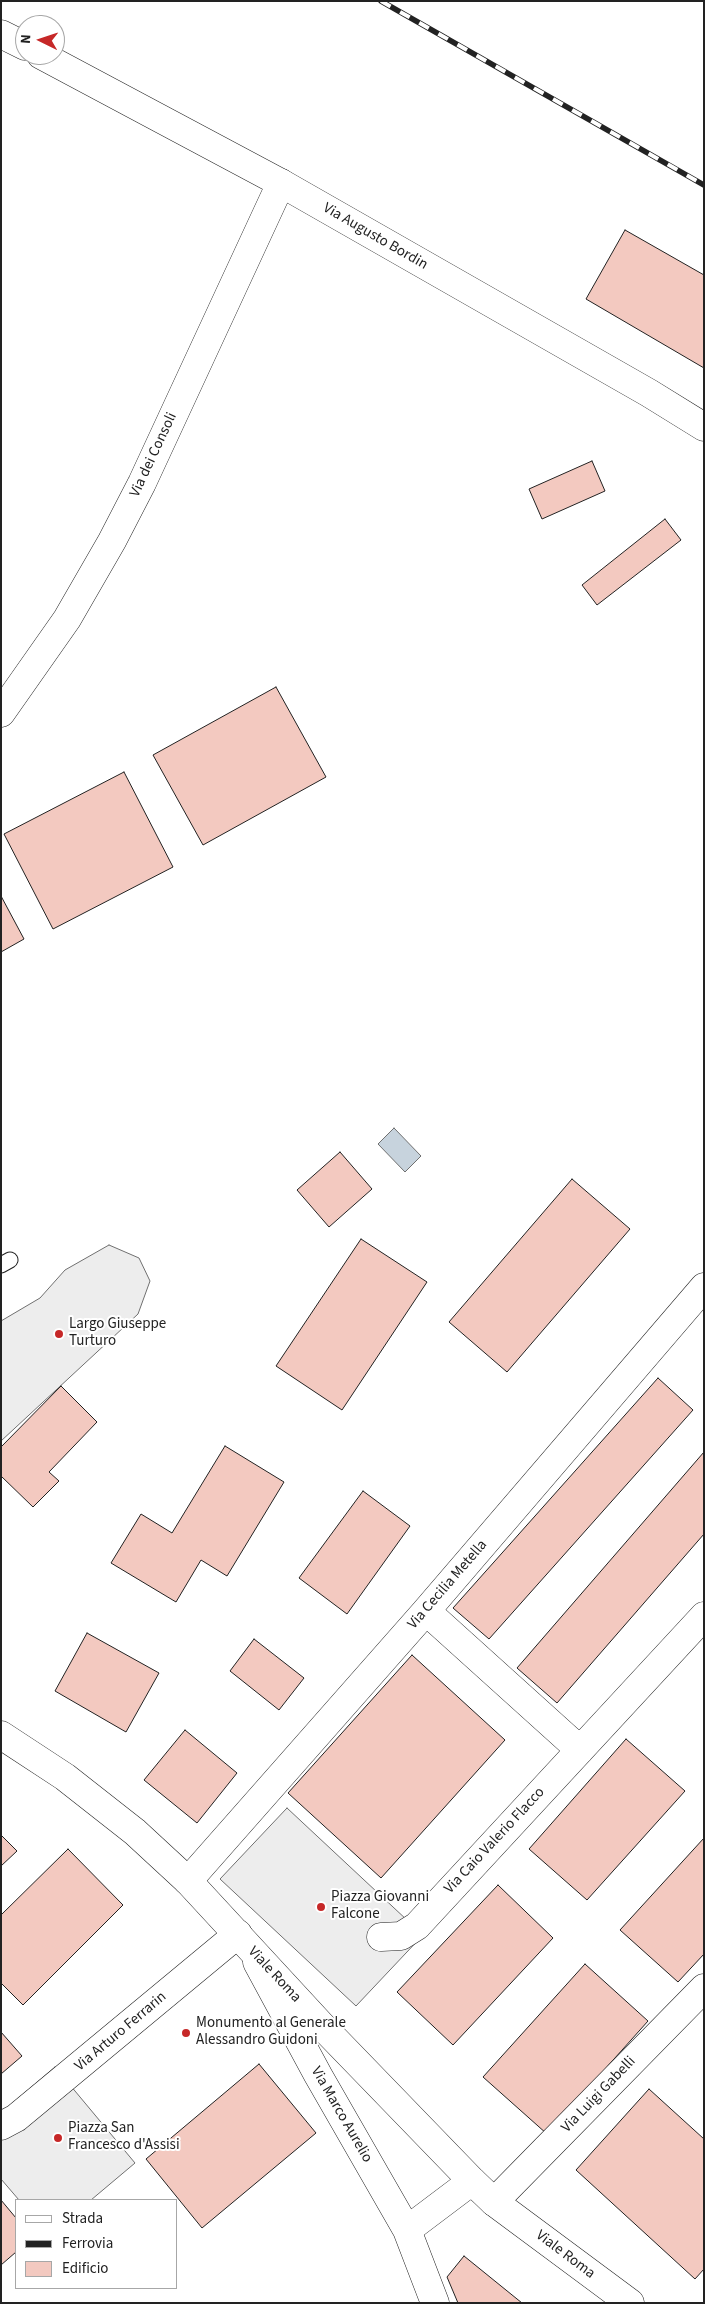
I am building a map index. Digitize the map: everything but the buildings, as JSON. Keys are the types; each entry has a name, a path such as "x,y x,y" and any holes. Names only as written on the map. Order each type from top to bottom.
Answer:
{"street":[{"path":"1,34 15,41"},
{"name":"Via Augusto Bordin","path":"60,65 281,183 640,388 704,427"},
{"name":"Via dei Consoli","path":"1,713 67,620 112,542 142,483 281,183"},
{"name":"Via Cecilia Metella","path":"188,1880 426,1611 704,1287"},
{"path":"426,1611 580,1750"},
{"name":"Via Caio Valerio Flacco","path":"380,1937 401,1936 417,1926 704,1616"},
{"name":"Viale Roma","path":"1,1735 37,1757 100,1804 188,1880 243,1941 472,2182 494,2202 630,2303"},
{"name":"Via Arturo Ferrarin","path":"1,2126 23,2112 243,1941"},
{"name":"Via Marco Aurelio","path":"243,1941 407,2230 435,2303"},
{"name":"Via Luigi Gabelli","path":"494,2202 704,1988"},
{"path":"407,2230 472,2182"}],"shaded area":[{"path":"394,1128 421,1156 405,1172 378,1144"},
{"name":"Largo Giuseppe Turturo","path":"109,1245 139,1258 150,1281 138,1314 1,1441 1,1321 40,1298 65,1270"},
{"name":"Piazza Giovanni Falcone","path":"287,1808 423,1935 356,2006 220,1879"},
{"name":"Piazza San Francesco d'Assisi","path":"55,2067 135,2163 92,2199 18,2199 1,2179 1,2113"}],"railway":[{"path":"381,1 704,185"}],"place":[{"name":"Largo Giuseppe Turturo","path":"59,1334"},
{"name":"Piazza Giovanni Falcone","path":"321,1907"},
{"name":"Monumento al Generale Alessandro Guidoni","path":"186,2033"},
{"name":"Piazza San Francesco d'Assisi","path":"58,2138"}]}
